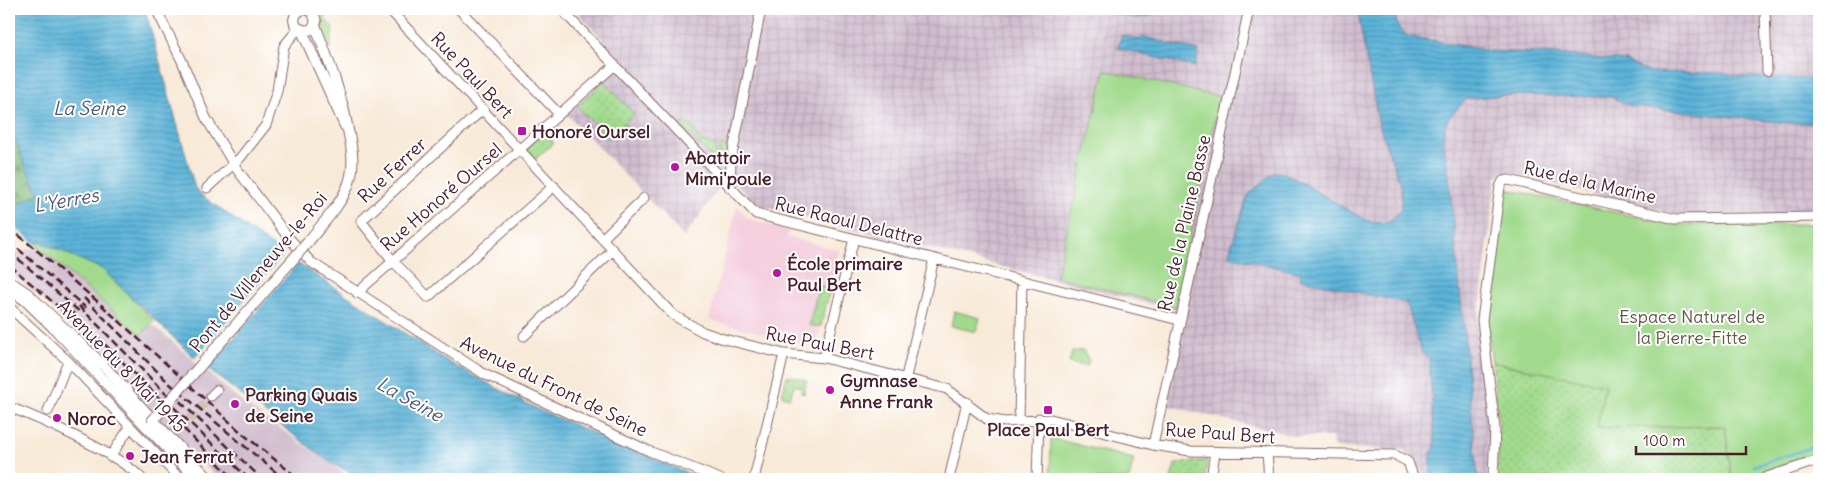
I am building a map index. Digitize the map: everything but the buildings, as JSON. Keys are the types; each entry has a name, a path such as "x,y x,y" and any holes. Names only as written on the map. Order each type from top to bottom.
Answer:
{"main road":[{"path":"303,9 315,15 315,25 310,30 300,30 294,23 303,9"},
{"name":"Pont de Villeneuve-le-Roi","path":"150,423 308,242 343,195 352,170 353,158 344,106 335,74 315,25"},
{"name":"Pont de Villeneuve-le-Roi","path":"300,30 341,120 348,131"},
{"name":"Avenue du 8 Mai 1945","path":"9,280 14,289 209,479"},
{"name":"Avenue du 8 Mai 1945","path":"150,423 197,479"}],"street":[{"name":"Avenue du Front de Seine","path":"156,9 182,61 206,118 233,164 288,237 307,257 357,293 484,374 649,451 720,479"},
{"name":"Rue Paul Bert","path":"389,9 673,315 684,323 713,336 784,354 824,358 947,388 987,419 1006,422 1039,418 1051,419 1153,444 1191,451 1395,455 1408,462 1414,479"},
{"path":"459,9 558,113"},
{"name":"Rue Raoul Delattre","path":"561,9 752,211 761,216 1179,320"},
{"path":"730,188 731,160 761,9"},
{"name":"Rue de la Plaine Basse","path":"1153,444 1249,9"},
{"path":"1765,9 1767,71"},
{"path":"207,188 254,142 266,125 277,91 284,46 300,30"},
{"name":"Rue Honoré Oursel","path":"357,293 519,150 558,113 615,65"},
{"name":"Rue Ferrer","path":"393,261 361,221 482,109"},
{"name":"Rue de la Marine","path":"1493,479 1495,428 1482,320 1500,187 1503,181 1509,180 1676,219 1819,217"},
{"path":"393,261 428,297 554,186"},
{"path":"602,238 644,198"},
{"path":"824,358 854,239"},
{"path":"524,336 613,250"},
{"path":"906,378 934,259"},
{"path":"1019,420 1022,281"},
{"path":"9,307 68,360 130,427 160,453 180,479"},
{"path":"754,479 784,354"},
{"path":"48,412 68,360"},
{"path":"949,479 967,402"},
{"path":"9,407 44,422 110,457 134,470 142,479"},
{"path":"1036,479 1039,418"},
{"path":"110,457 130,427"},
{"path":"1211,479 1215,452"},
{"path":"1267,453 1268,479"},
{"path":"1761,479 1819,460"}],"shaded area":[{"path":"575,9 1819,9 1819,214 1676,215 1503,171 1496,178 1478,322 1491,430 1487,479 1421,479 1404,450 1337,448 1333,446 1332,437 1294,436 1165,405 1186,318 1178,311 758,205 737,185 721,185 684,237 567,114 623,62"},
{"name":"École primaire Paul Bert","path":"737,206 749,219 789,231 787,237 839,250 816,347 709,320"},
{"path":"9,222 141,335 152,324 242,402 343,472 358,479 218,479 45,301 9,272"}],"green space":[{"path":"320,9 333,9 324,18 333,28 330,49 323,33 323,18"},
{"path":"1105,70 1219,97 1176,307 1056,277"},
{"path":"604,81 634,114 609,139 577,106"},
{"path":"9,123 24,164 39,194 9,209"},
{"path":"685,123 691,126 701,142 715,145 717,163 680,124"},
{"path":"545,132 554,143 534,160 526,149"},
{"path":"721,145 729,147 728,178 717,169"},
{"name":"Espace Naturel de la Pierre-Fitte","path":"1506,189 1675,225 1819,224 1819,454 1744,479 1732,479 1725,426 1597,428 1605,385 1492,362 1487,321"},
{"path":"41,242 102,269 154,321 141,335 35,244"},
{"path":"819,285 830,290 821,326 809,326"},
{"path":"954,311 980,318 976,332 951,326"},
{"path":"1083,350 1089,361 1087,366 1069,363 1072,352"},
{"path":"1492,362 1605,385 1597,428 1725,426 1732,479 1497,479 1499,425"},
{"path":"787,375 807,380 804,394 801,393 802,387 794,385 790,398 782,396"},
{"path":"1051,438 1134,459 1129,479 1050,479"},
{"path":"1207,460 1205,478 1171,479 1175,464"}],"water":[{"name":"La Seine","path":"9,9 145,9 195,188 201,195 285,255 452,364 539,410 702,479 363,479 329,462 201,364 102,269 41,242 9,252 9,209 39,193 24,164 9,123"},
{"path":"1099,9 1161,9 1147,17 1132,18"},
{"path":"1357,9 1395,9 1397,26 1407,36 1491,51 1556,54 1625,61 1648,72 1725,73 1745,77 1819,79 1819,123 1788,123 1630,106 1611,97 1502,95 1466,99 1448,119 1444,129 1443,140 1449,175 1478,479 1430,479 1431,453 1435,448 1429,358 1421,352 1406,301 1405,303 1300,279 1301,273 1228,256 1248,195 1274,172 1285,173 1360,217 1374,223 1387,222 1396,216 1401,208 1401,186 1379,125"},
{"path":"1122,35 1138,39 1144,37 1199,51 1195,67 1117,48"}],"pier":[{"path":"9,222 35,244 38,246 9,255"},
{"path":"285,253 299,261 205,371 193,361"}],"waterway":[{"path":"1754,466 1819,445"}],"tunnel":[{"path":"162,450 211,396"}],"railway":[{"path":"9,227 97,301 243,434 299,479"},
{"path":"9,241 86,308"},
{"path":"9,251 81,313"},
{"path":"9,265 73,319"},
{"path":"84,298 170,384 284,479"},
{"path":"79,306 174,402"},
{"path":"71,311 167,406"},
{"path":"171,393 262,479"},
{"path":"165,399 249,479"},
{"path":"158,403 234,479"}],"place":[{"name":"Honoré Oursel","path":"522,131"},
{"name":"Abattoir Mimi'poule","path":"675,167"},
{"name":"École primaire Paul Bert","path":"777,273"},
{"name":"Gymnase Anne Frank","path":"830,390"},
{"name":"Parking Quais de Seine","path":"235,404"},
{"name":"Place Paul Bert","path":"1048,410"},
{"name":"Noroc","path":"57,418"},
{"name":"Jean Ferrat","path":"130,456"}],"water label":[{"name":"L'Yerres","path":"66,200"}]}
